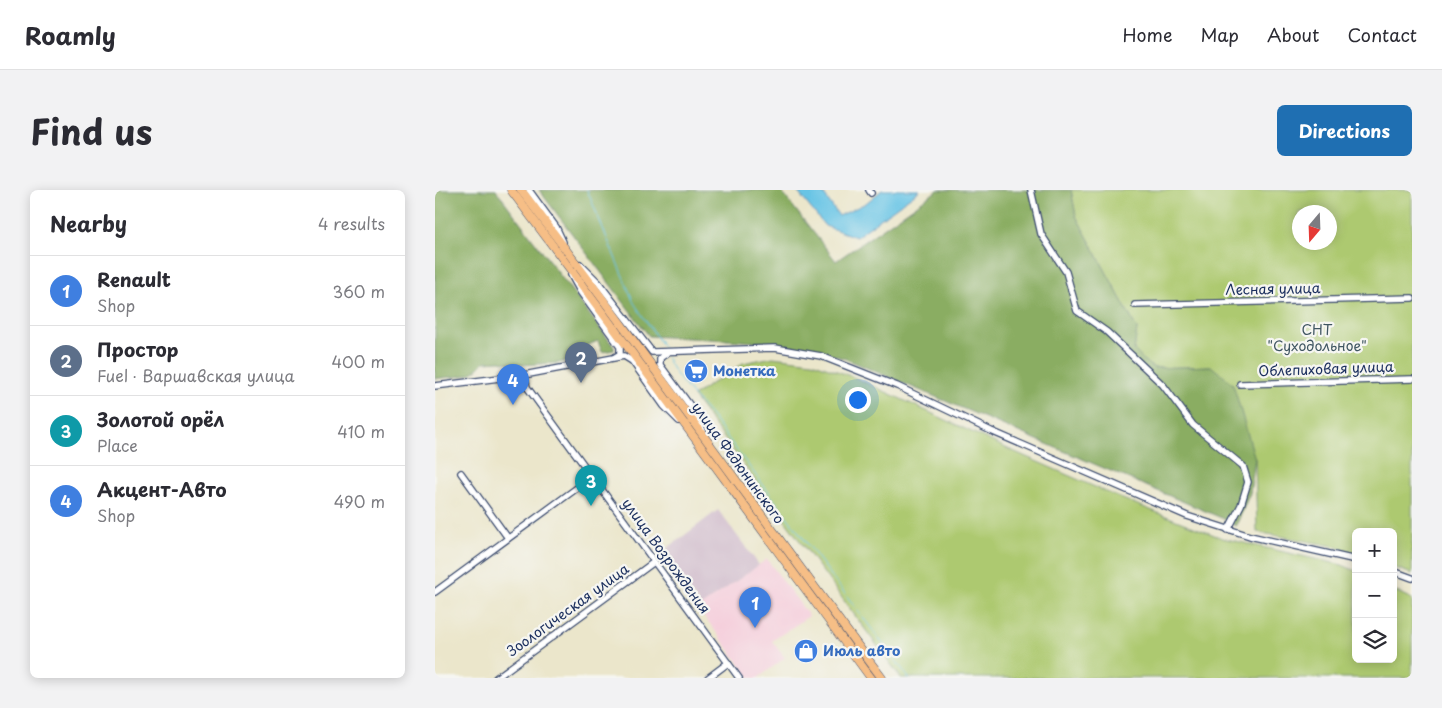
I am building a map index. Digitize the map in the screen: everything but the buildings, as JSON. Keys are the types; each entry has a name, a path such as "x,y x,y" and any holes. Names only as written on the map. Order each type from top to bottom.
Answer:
{"highway":[{"name":"улица Федюнинского","path":"511,190 565,253 644,352 713,450 881,678"},
{"name":"улица Федюнинского","path":"521,190 690,433 871,678"}],"street":[{"path":"529,190 556,227 581,293 620,347 620,354 615,357"},
{"path":"1031,190 1041,234 1066,272 1077,311 1107,332 1163,385 1193,426 1243,466 1248,482 1241,505 1228,530"},
{"path":"565,253 598,282 650,351 669,353 775,348 821,356 921,397 991,431 1187,516 1228,530 1352,559"},
{"name":"Лесная улица","path":"1135,305 1412,298"},
{"path":"669,353 661,357 660,365 694,411 713,450"},
{"path":"435,386 523,375 624,356 632,361 664,406 690,433"},
{"name":"улица Возрождения","path":"523,375 527,387 739,678"},
{"name":"Облепиховая улица","path":"1240,384 1412,379"},
{"path":"461,472 508,538"},
{"path":"435,592 592,477"},
{"name":"Зоологическая улица","path":"496,678 654,562"},
{"path":"1397,572 1412,578"},
{"path":"708,678 728,663"}],"shaded area":[{"path":"718,510 759,565 701,606 661,553"},
{"path":"767,559 809,616 772,641 785,658 758,678 750,678 698,608"}],"green space":[{"path":"435,190 496,190 614,347 614,350 602,352 598,341 588,345 587,354 559,363 519,365 500,361 484,362 479,368 468,375 435,379"},
{"path":"539,190 780,190 836,261 938,190 1071,190 1076,216 1137,329 1134,350 1154,368 1211,366 1233,384 1255,459 1250,493 1236,526 1224,519 846,359 822,352 773,344 649,336"},
{"name":"СНТ \"Суходольное\"","path":"1071,190 1412,190 1412,574 1397,568 1397,528 1352,528 1352,553 1333,546 1257,532 1255,459 1211,366 1154,368 1134,350 1137,329 1076,216"},
{"path":"773,357 812,362 856,378 1006,448 1120,498 1222,538 1342,565 1352,569 1352,663 1397,663 1397,592 1412,599 1412,678 901,678 693,396 743,363"}],"water":[{"path":"796,190 821,190 839,216 866,203 882,190 920,190 856,237 825,226"}],"waterway":[{"path":"587,190 634,303 664,348"},
{"path":"667,357 681,381 715,421 855,607"},
{"path":"858,611 909,678"}],"place":[{"name":"Монетка","path":"696,371"},
{"name":"Простор","path":"581,383"},
{"name":"Акцент-Авто","path":"513,405"},
{"name":"Золотой орёл","path":"591,506"},
{"name":"Renault","path":"755,628"},
{"name":"Июль авто","path":"806,651"}]}
